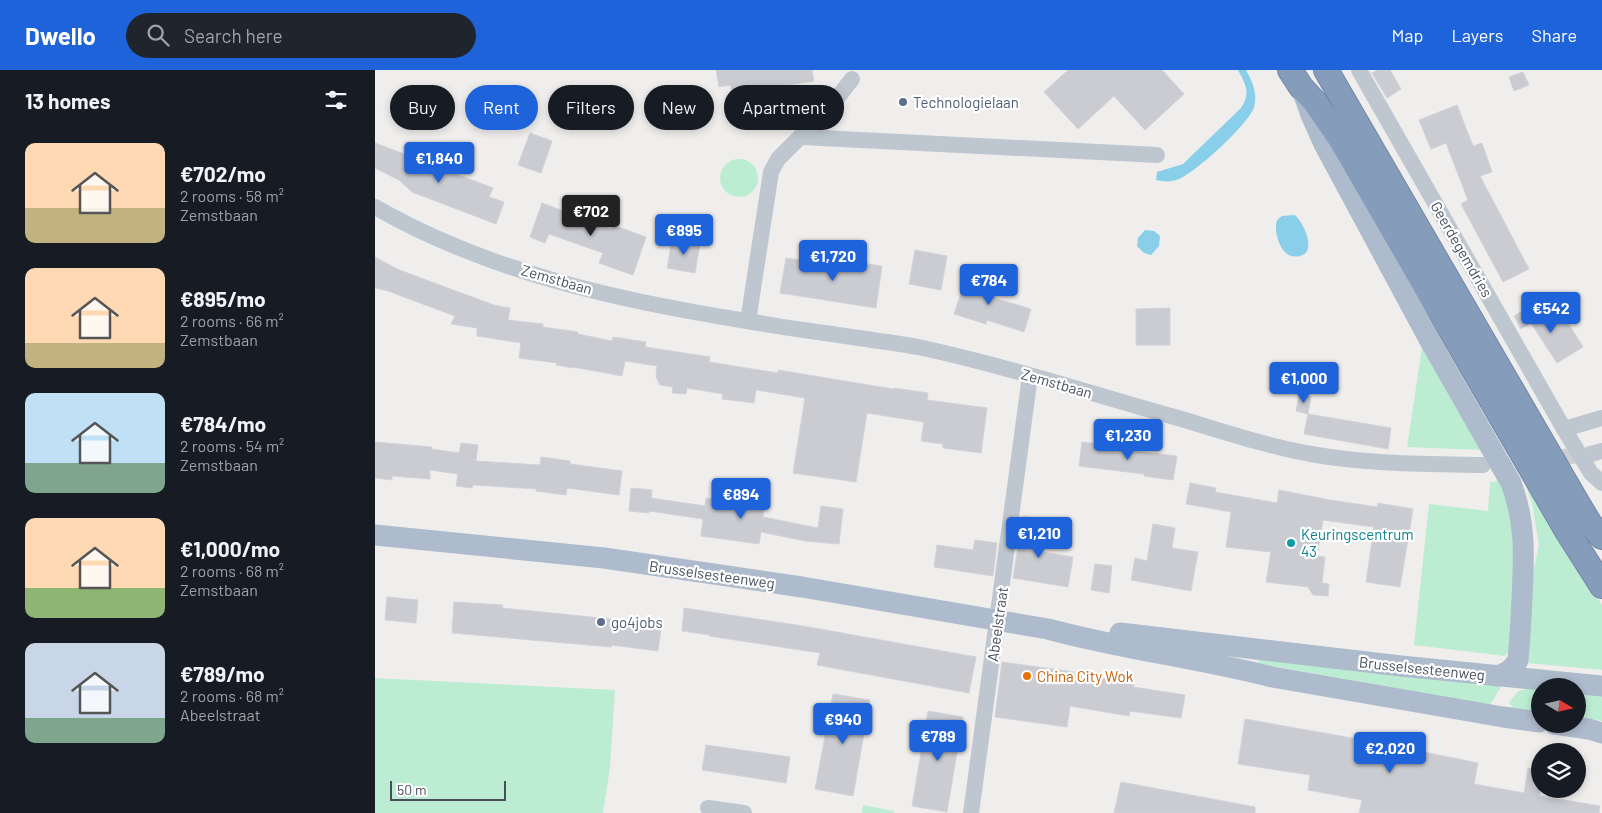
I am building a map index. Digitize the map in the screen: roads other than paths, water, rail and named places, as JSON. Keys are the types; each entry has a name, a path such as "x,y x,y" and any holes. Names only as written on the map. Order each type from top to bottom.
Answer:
{"highway":[{"path":"1326,70 1596,531"},
{"path":"1296,79 1315,102 1341,140 1567,531 1602,586"}],"main road":[{"path":"1296,79 1324,144 1426,333 1511,483 1517,500 1525,554 1518,660 1507,672 1496,676"},
{"path":"1596,531 1602,545"},
{"name":"Brusselsesteenweg","path":"375,535 604,558 802,586 1047,629 1242,669 1272,677 1531,721"},
{"name":"Brusselsesteenweg","path":"1047,629 1081,628 1496,676 1602,686"},
{"path":"1242,669 1243,647"}],"street":[{"name":"Geerdegemdries","path":"1359,70 1564,429 1591,473 1602,483"},
{"path":"748,322 771,172 778,159 831,106 852,79"},
{"path":"802,137 1157,155"},
{"name":"Zemstbaan","path":"375,207 451,244 556,280 658,305 748,322 917,347 1005,368 1257,442 1314,455 1396,462 1483,465"},
{"name":"Abeelstraat","path":"971,813 1031,376"},
{"path":"1564,429 1602,418"},
{"path":"708,808 744,813"}],"water":[{"path":"1238,70 1246,70 1254,87 1255,102 1250,115 1221,147 1187,175 1174,181 1156,180 1157,172 1183,164 1241,108 1247,93"},
{"path":"1295,215 1301,222 1308,242 1307,251 1297,257 1288,255 1283,250 1280,246 1276,230 1277,220 1282,216"},
{"path":"1145,230 1154,231 1160,236 1159,246 1151,255 1144,253 1137,246 1138,238"}],"tunnel":[{"path":"1491,464 1591,454"}],"place":[{"name":"Technologielaan","path":"903,102"},
{"name":"Keuringscentrum 43","path":"1291,543"},
{"name":"go4jobs","path":"601,622"},
{"name":"China City Wok","path":"1027,676"}]}
